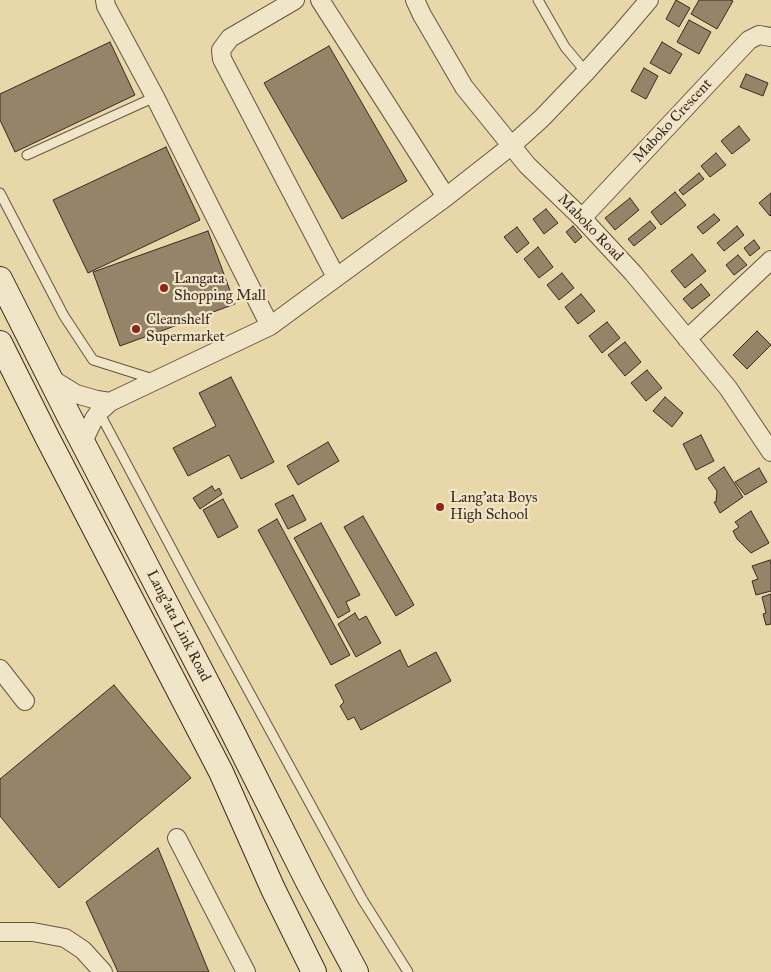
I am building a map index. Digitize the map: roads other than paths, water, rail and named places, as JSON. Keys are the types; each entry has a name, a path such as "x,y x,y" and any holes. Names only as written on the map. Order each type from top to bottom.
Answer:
{"main road":[{"name":"Lang'ata Link Road","path":"0,279 225,716 309,884 356,972"},
{"name":"Lang'ata Link Road","path":"0,343 221,772 314,972"}],"street":[{"path":"105,0 106,6 155,97 270,326"},
{"path":"295,0 230,38 221,50 222,59 336,277"},
{"path":"320,0 446,197"},
{"name":"Maboko Road","path":"415,0 422,16 464,87 527,165 582,218 632,273 728,388 771,452"},
{"path":"83,442 89,429 105,407 156,380 270,326 446,197 511,146 542,118 586,72 649,0"},
{"name":"Maboko Crescent","path":"582,218 749,40 759,35 771,37"},
{"path":"687,339 771,260"},
{"path":"50,378 76,394 97,400 105,407"},
{"path":"0,669 25,701"},
{"path":"177,838 246,972"},
{"path":"0,932 33,932 65,938 83,950 103,972"}],"lane":[{"path":"538,0 564,47 586,72"},
{"path":"27,155 155,97"},
{"path":"0,193 64,316 94,360 156,380"},
{"path":"105,407 198,598 362,899 408,972"}],"place":[{"name":"Langata Shopping Mall","path":"164,288"},
{"name":"Cleanshelf Supermarket","path":"136,329"},
{"name":"Lang'ata Boys High School","path":"440,507"}]}
